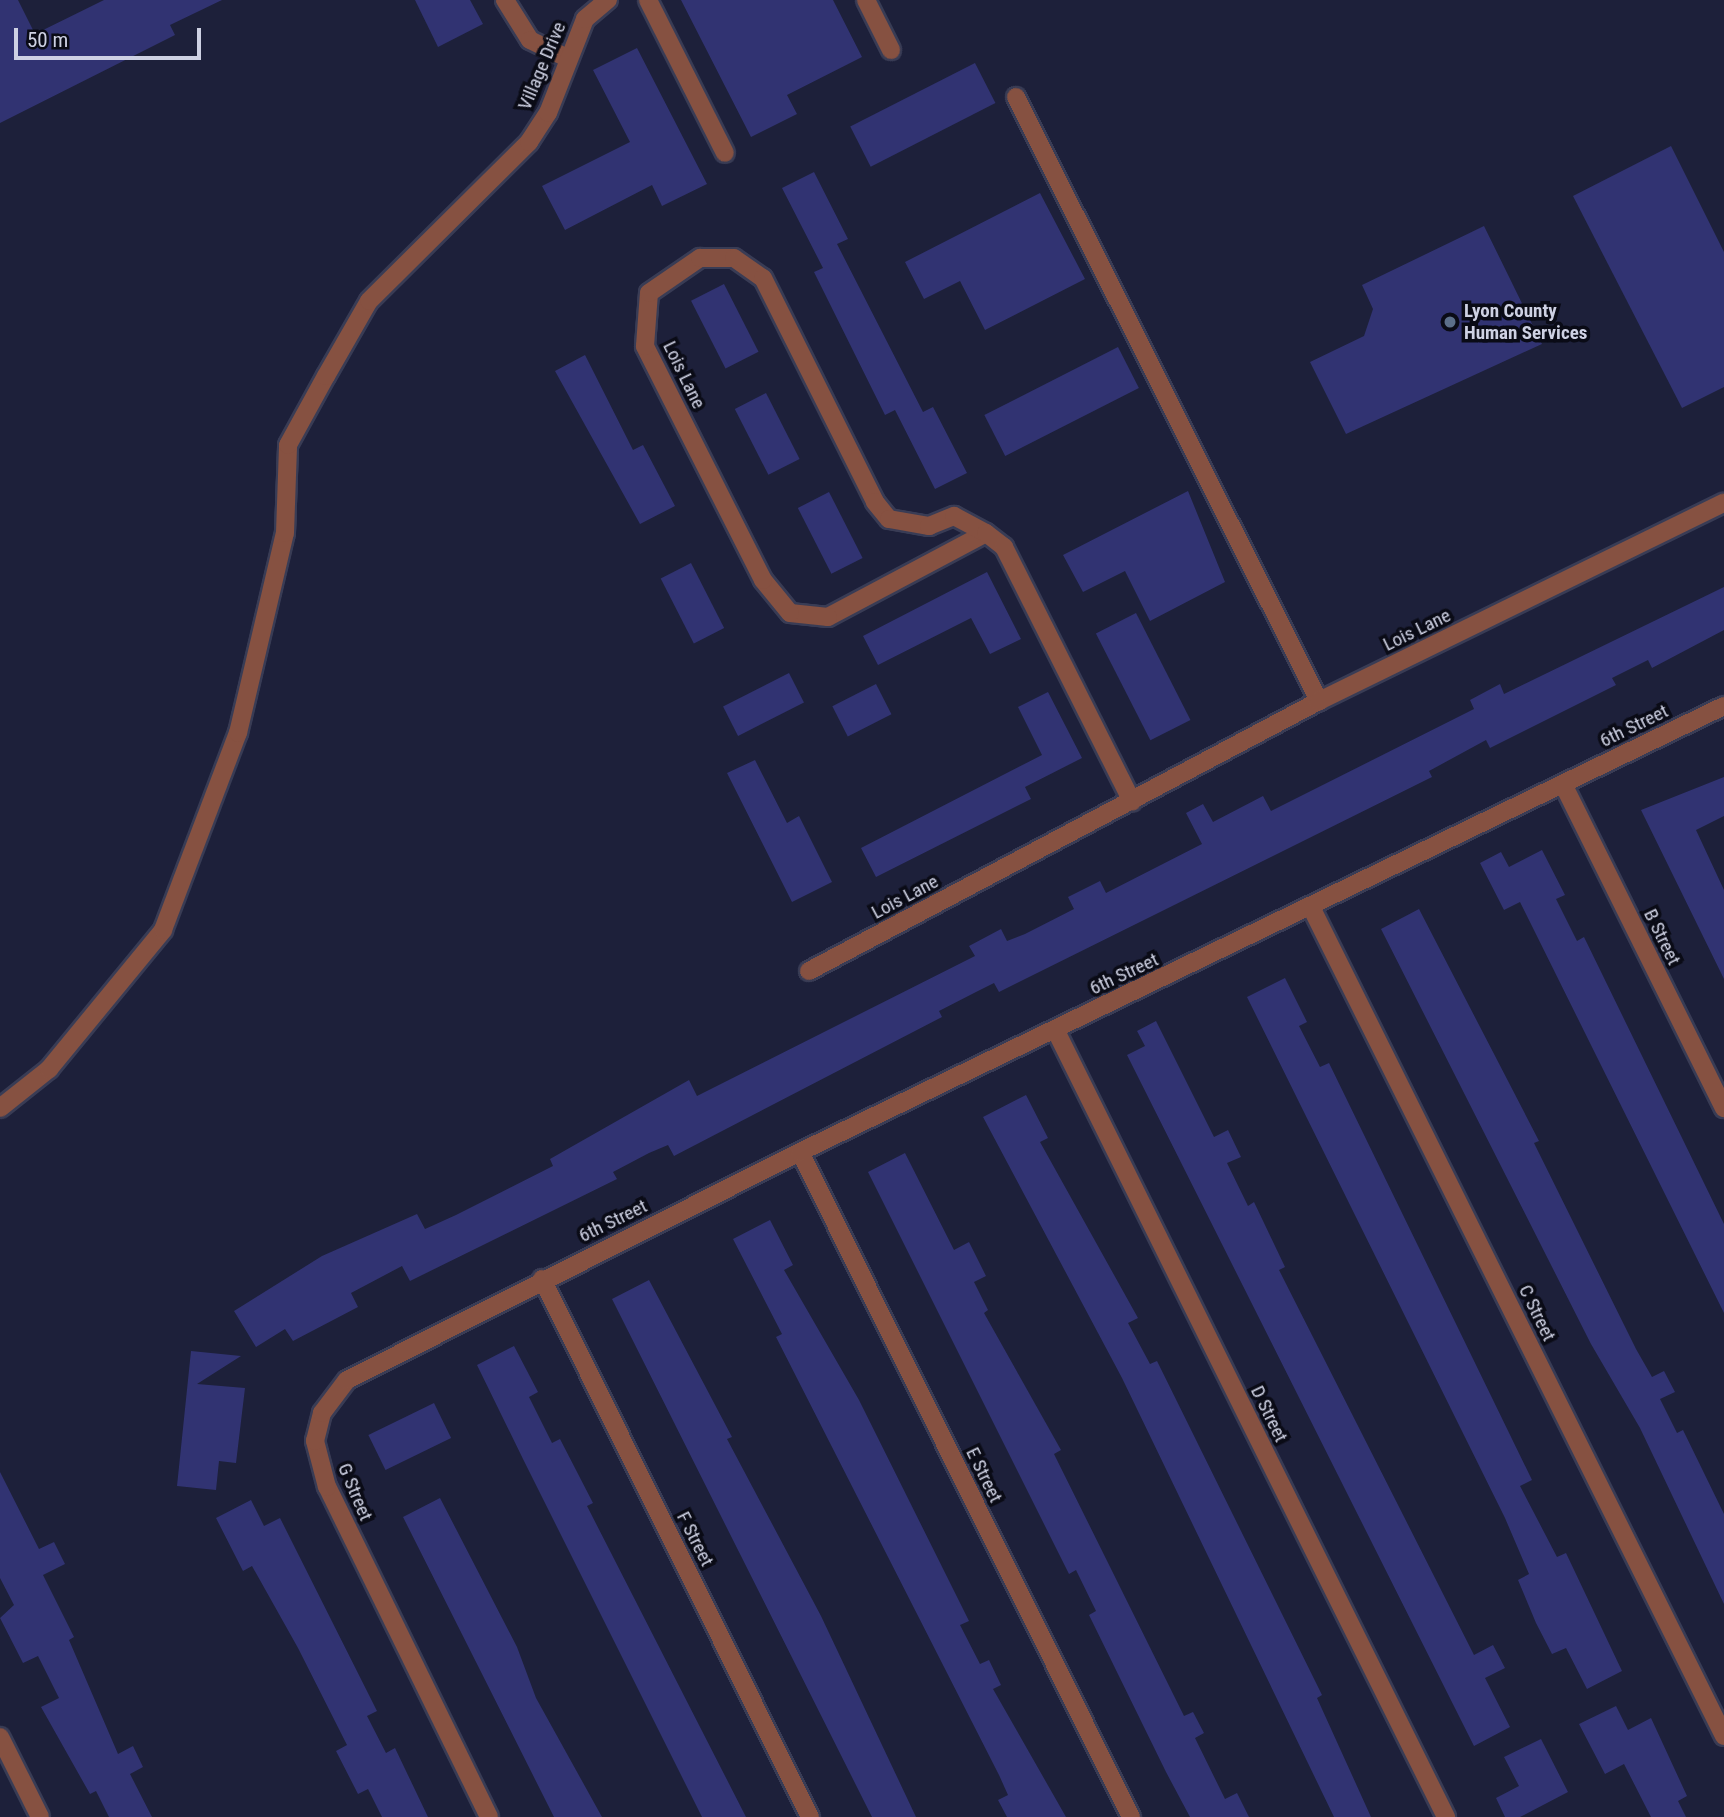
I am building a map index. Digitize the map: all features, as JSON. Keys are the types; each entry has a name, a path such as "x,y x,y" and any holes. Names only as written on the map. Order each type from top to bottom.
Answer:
{"street":[{"path":"505,0 530,40 567,58"},
{"name":"Village Drive","path":"0,1108 49,1069 163,930 238,733 285,533 288,445 369,302 491,185 548,113 567,58 585,19 608,0"},
{"path":"648,0 725,153"},
{"path":"866,0 891,50"},
{"path":"1016,97 1320,701"},
{"name":"Lois Lane","path":"986,533 828,617 790,613 763,580 645,346 649,293 700,258 734,258 763,278 874,502 889,519 929,526 954,516 986,533 1004,547 1132,802"},
{"name":"Lois Lane","path":"809,971 1320,701 1724,503"},
{"name":"6th Street","path":"542,1279 1055,1029 1312,909 1724,706"},
{"name":"B Street","path":"1563,784 1724,1108"},
{"name":"C Street","path":"1312,909 1724,1736"},
{"name":"D Street","path":"1055,1029 1446,1817"},
{"name":"E Street","path":"800,1152 1131,1817"},
{"name":"G Street","path":"489,1817 327,1487 315,1441 321,1413 348,1380 542,1279"},
{"name":"F Street","path":"542,1279 810,1817"},
{"path":"0,1737 40,1817"}],"building":[{"path":"0,0 18,0 35,34 104,0 222,0 170,25 175,35 0,123"},
{"path":"415,0 470,0 483,24 438,47"},
{"path":"681,0 833,0 862,57 787,95 797,114 751,137"},
{"path":"637,48 707,184 662,206 652,185 565,230 542,186 630,142 593,70"},
{"path":"975,63 995,103 871,167 850,127"},
{"path":"1671,146 1724,252 1724,387 1682,408 1573,196"},
{"path":"814,172 848,239 837,244 923,412 933,407 967,473 935,489 895,410 885,415 814,272 823,268 782,188"},
{"path":"1040,193 1085,279 985,330 960,281 924,299 905,262"},
{"name":"Lyon County Human Services","path":"1484,226 1542,344 1346,434 1310,362 1364,336 1373,309 1362,285"},
{"path":"724,284 759,352 726,369 691,301"},
{"path":"1118,347 1139,388 1005,456 984,415"},
{"path":"585,355 633,450 643,445 675,506 640,524 555,371"},
{"path":"766,393 800,459 768,475 735,409"},
{"path":"1188,491 1225,582 1150,621 1125,571 1083,592 1063,555"},
{"path":"829,492 863,558 831,574 798,508"},
{"path":"691,563 724,628 694,643 661,578"},
{"path":"987,572 1021,639 990,654 971,618 878,665 863,636"},
{"path":"1724,587 1724,630 1652,668 1648,660 1612,678 1616,685 1490,748 1486,740 1429,771 1432,777 999,992 994,983 976,992 939,1011 942,1017 674,1156 668,1145 649,1153 613,1172 617,1179 410,1281 402,1266 351,1293 358,1307 293,1341 285,1329 256,1347 234,1311 322,1256 417,1214 425,1229 456,1215 553,1166 550,1159 689,1080 697,1096 975,956 969,946 1001,929 1007,941 1025,934 1074,909 1068,897 1100,881 1106,893 1202,844 1186,813 1203,804 1213,822 1263,796 1271,811 1474,709 1470,700 1500,684 1504,694"},
{"path":"1136,613 1190,720 1150,740 1096,633"},
{"path":"789,673 804,702 738,736 723,707"},
{"path":"876,684 891,714 848,737 832,706"},
{"path":"1048,692 1082,758 1025,787 1031,799 876,877 861,848 1042,755 1018,707"},
{"path":"755,760 787,823 799,816 832,882 792,902 727,773"},
{"path":"1724,777 1724,816 1696,830 1724,890 1724,979 1641,810"},
{"path":"1542,850 1565,895 1556,899 1577,941 1584,937 1724,1224 1724,1313 1520,902 1504,910 1480,863 1501,852 1509,867"},
{"path":"1419,909 1539,1141 1534,1143 1636,1349 1652,1377 1664,1371 1675,1392 1660,1399 1677,1433 1683,1430 1724,1514 1724,1604 1640,1428 1591,1344 1381,929"},
{"path":"1285,978 1307,1022 1299,1026 1320,1067 1329,1063 1532,1480 1520,1486 1557,1557 1566,1553 1622,1671 1587,1689 1566,1648 1552,1654 1536,1623 1518,1580 1529,1574 1505,1518 1247,997"},
{"path":"1156,1021 1214,1137 1228,1130 1241,1157 1227,1163 1248,1206 1254,1202 1285,1267 1279,1270 1474,1655 1493,1645 1505,1668 1485,1678 1510,1727 1474,1746 1127,1055 1145,1046 1137,1031"},
{"path":"1026,1095 1048,1138 1040,1142 1138,1318 1128,1323 1150,1364 1157,1361 1322,1695 1317,1698 1371,1817 1334,1817 1122,1378 983,1117"},
{"path":"905,1153 954,1250 969,1242 986,1276 974,1282 988,1310 984,1313 1061,1450 1054,1454 1184,1716 1193,1712 1204,1733 1195,1738 1225,1799 1237,1793 1249,1817 1190,1817 1166,1772 1089,1615 1096,1611 1076,1570 1069,1574 868,1172"},
{"path":"770,1220 793,1265 784,1270 859,1400 969,1621 960,1625 980,1664 989,1660 1001,1685 993,1689 1066,1817 1007,1817 998,1800 1008,1795 999,1775 776,1337 782,1334 733,1239"},
{"path":"649,1280 732,1437 727,1439 821,1616 916,1817 872,1817 612,1299"},
{"path":"514,1346 538,1392 529,1397 552,1443 560,1439 593,1503 587,1506 746,1817 702,1817 523,1459 477,1365"},
{"path":"191,1351 241,1356 197,1384 245,1388 236,1463 219,1461 216,1490 177,1486"},
{"path":"434,1403 451,1438 385,1470 368,1435"},
{"path":"0,1472 39,1549 54,1542 65,1564 43,1575 74,1637 69,1640 118,1754 133,1746 143,1767 130,1774 152,1817 109,1817 96,1791 90,1794 41,1707 59,1698 38,1656 23,1663 0,1618 14,1605 0,1578"},
{"path":"440,1498 517,1647 536,1698 602,1817 554,1817 403,1517"},
{"path":"251,1500 264,1526 280,1518 377,1711 367,1716 386,1753 395,1748 428,1817 382,1817 368,1789 358,1794 336,1751 347,1745 298,1648 252,1566 243,1571 216,1518"},
{"path":"1616,1706 1628,1730 1651,1718 1687,1796 1678,1801 1686,1817 1651,1817 1624,1764 1605,1774 1579,1724"},
{"path":"1541,1739 1568,1792 1520,1817 1505,1817 1496,1798 1519,1786 1504,1757"}],"place":[{"name":"Lyon County Human Services","path":"1450,322"}]}
